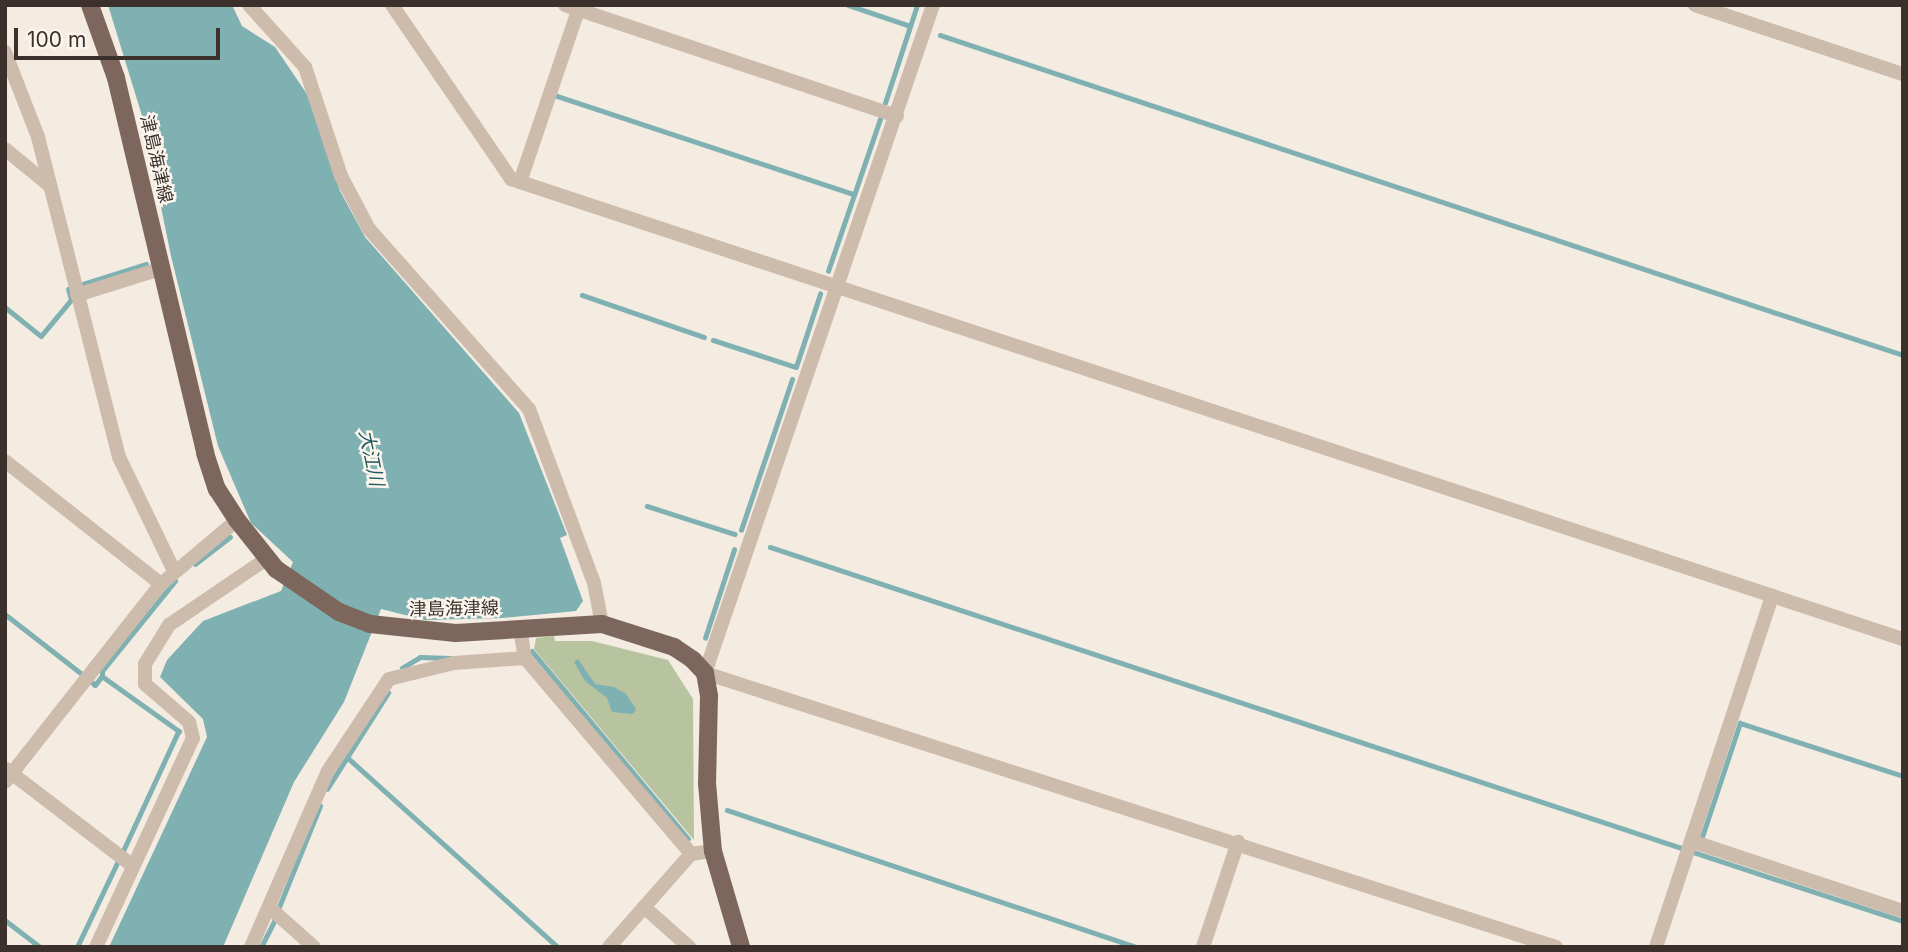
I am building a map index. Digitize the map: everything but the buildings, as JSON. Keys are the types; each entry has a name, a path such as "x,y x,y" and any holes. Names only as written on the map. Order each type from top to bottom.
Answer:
{"main road":[{"name":"津島海津線","path":"90,5 116,78 205,453 217,489 271,564 339,612 370,624 414,632 602,624 674,648 705,673"},
{"path":"705,673 713,851 741,947"}],"street":[{"path":"249,5 305,67 341,176 369,229 528,409 594,583 602,624"},
{"path":"392,5 511,178 520,182 1903,639"},
{"path":"933,5 841,286 705,673 1238,842 1556,947"},
{"path":"1695,5 1903,74"},
{"path":"520,182 575,7 897,116"},
{"path":"5,52 23,90 119,457 174,571"},
{"path":"5,149 49,185"},
{"path":"77,295 160,269"},
{"path":"5,461 160,584"},
{"path":"132,866 7,774 160,584 237,520"},
{"path":"96,947 193,738 189,722 145,684 145,664 169,625 271,564"},
{"path":"1656,947 1772,596"},
{"path":"520,628 525,658 691,854"},
{"path":"251,947 328,771 389,679 454,663 525,658"},
{"path":"1691,841 1903,911"},
{"path":"1203,947 1238,842"},
{"path":"609,947 691,854 713,851"},
{"path":"645,907 689,947"},
{"path":"270,908 314,947"}],"green space":[{"path":"554,636 555,641 592,641 668,660 693,699 694,840 534,649 536,638"}],"water":[{"name":"大江川","path":"108,5 232,5 242,26 275,47 311,100 340,191 365,237 519,413 567,535 560,538 583,601 576,611 502,618 425,620 381,609 344,702 294,782 223,947 109,947 207,737 203,719 160,677 167,660 203,621 281,591 293,562 251,523 218,446 171,256 143,119"},
{"path":"578,659 595,684 614,687 626,694 636,709 633,714 612,712 607,698 585,681 574,662"}],"waterway":[{"path":"848,5 910,26"},
{"path":"885,103 917,5"},
{"path":"940,35 1903,355"},
{"path":"554,95 854,194"},
{"path":"828,271 880,119"},
{"path":"83,284 146,264"},
{"path":"5,307 41,336 71,300 68,289"},
{"path":"713,340 796,367 820,294"},
{"path":"582,295 704,337"},
{"path":"741,530 792,379"},
{"path":"647,506 735,534"},
{"path":"195,564 230,537"},
{"path":"770,547 1682,848"},
{"path":"705,638 734,550"},
{"path":"102,676 102,671 175,581"},
{"path":"5,614 82,674"},
{"path":"532,651 688,838"},
{"path":"402,668 420,657 450,658"},
{"path":"92,682 95,685 102,676 179,731 124,850"},
{"path":"327,789 388,693"},
{"path":"1702,837 1740,723 1903,776"},
{"path":"347,757 558,947"},
{"path":"279,907 320,806"},
{"path":"727,810 1136,947"},
{"path":"1693,852 1903,921"},
{"path":"77,947 117,863"},
{"path":"5,920 40,947"},
{"path":"261,947 274,921"}]}
